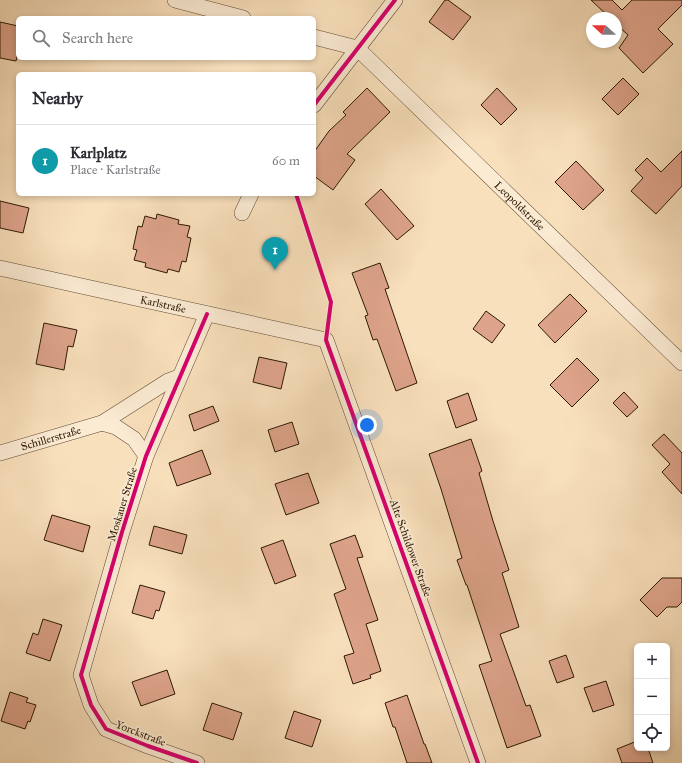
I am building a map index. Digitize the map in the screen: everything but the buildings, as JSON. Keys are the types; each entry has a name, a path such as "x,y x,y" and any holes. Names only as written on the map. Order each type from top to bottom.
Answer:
{"street":[{"path":"175,0 235,16"},
{"path":"316,102 395,0"},
{"path":"316,38 357,48"},
{"name":"Leopoldstraße","path":"357,48 681,361"},
{"path":"242,213 249,196"},
{"name":"Karlstraße","path":"0,268 326,340"},
{"name":"Moskauer Straße","path":"91,705 81,675 122,532 146,456 207,314"},
{"name":"Alte Schildower Straße","path":"326,340 478,763"},
{"name":"Schillerstraße","path":"0,453 102,423 168,381 179,377"},
{"path":"102,423 116,427 134,438 146,456"},
{"name":"Yorckstraße","path":"91,705 106,730 197,763"}],"cycle path":[{"path":"316,102 395,0"},
{"path":"297,196 331,302 326,340 478,763"},
{"path":"197,763 148,746 106,729 91,705 81,675 122,532 146,456 207,314"}],"place":[{"name":"Karlplatz","path":"275,270"}]}
